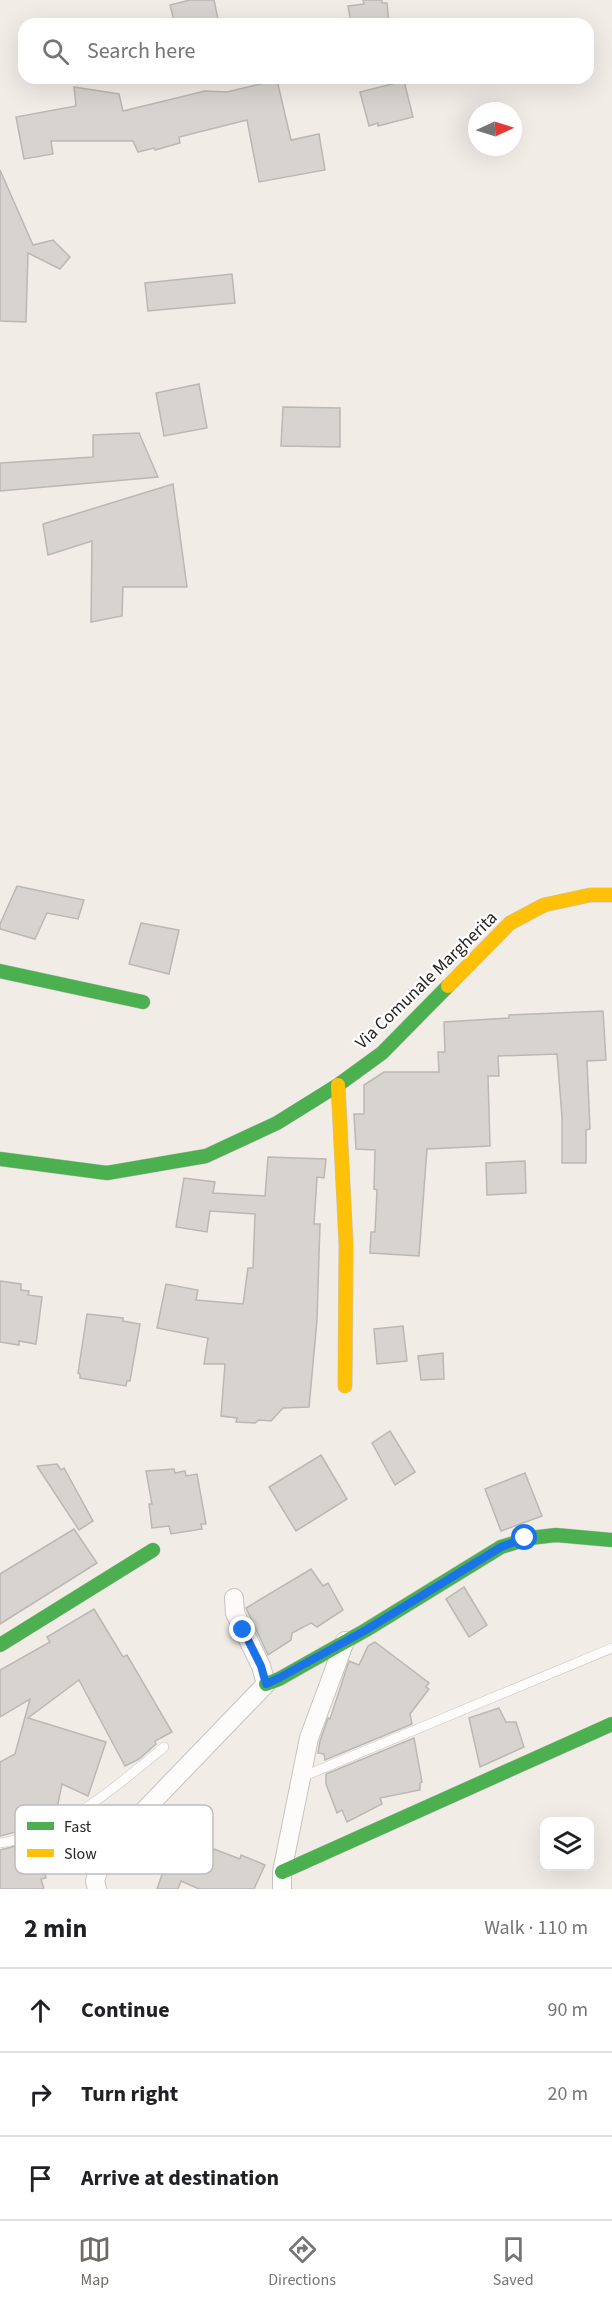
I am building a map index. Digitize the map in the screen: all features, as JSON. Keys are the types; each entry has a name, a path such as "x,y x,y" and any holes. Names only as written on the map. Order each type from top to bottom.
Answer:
{"street":[{"name":"Via Comunale Margherita","path":"0,1159 106,1173 206,1156 277,1123 338,1085 382,1053 510,923 544,905 591,895 612,895"},
{"path":"0,971 143,1002"},
{"path":"338,1085 346,1244 345,1386"},
{"path":"149,1805 266,1684 345,1641 501,1547 525,1538 563,1534 612,1540"},
{"path":"0,1645 153,1550"},
{"path":"234,1598 236,1613 261,1666 266,1684"},
{"path":"282,1880 309,1738 345,1641"},
{"path":"282,1880 612,1724"},
{"path":"97,1874 95,1881 97,1889"}],"lane":[{"path":"302,1777 612,1648"},
{"path":"91,1805 164,1747"},
{"path":"0,1844 15,1842"}],"building":[{"path":"190,0 214,0 218,18 173,18 170,5"},
{"path":"363,0 382,0 382,3 387,3 388,18 350,18 348,6 364,4"},
{"path":"260,84 278,84 291,140 319,134 325,170 259,182 247,120 179,137 180,143 155,150 154,148 138,152 133,141 51,141 53,154 24,159 16,117 76,106 74,87 119,94 123,111 205,91 227,92"},
{"path":"392,84 405,84 413,117 378,126 378,123 369,126 360,92"},
{"path":"0,170 33,245 53,240 70,257 60,269 28,253 26,322 0,321"},
{"path":"232,274 235,303 148,311 145,283"},
{"path":"199,384 207,428 164,436 156,393"},
{"path":"283,407 340,408 340,447 281,446"},
{"path":"139,433 158,477 0,491 0,463 93,457 93,435"},
{"path":"173,484 187,587 123,587 122,616 91,622 92,541 48,555 43,524"},
{"path":"17,886 84,900 78,919 47,913 35,939 0,929 0,924"},
{"path":"141,923 179,930 169,974 129,964"},
{"path":"603,1011 606,1060 587,1061 590,1129 586,1130 586,1163 562,1163 562,1117 557,1054 498,1056 499,1076 488,1076 490,1146 427,1149 419,1256 370,1253 371,1232 375,1232 377,1190 374,1189 375,1150 356,1149 354,1114 364,1114 364,1085 384,1072 439,1072 438,1052 445,1052 444,1022 509,1018 509,1015"},
{"path":"268,1157 326,1159 324,1178 317,1177 314,1224 320,1224 317,1320 309,1407 283,1408 271,1421 236,1422 237,1418 221,1416 225,1364 204,1364 208,1338 157,1328 166,1284 198,1290 196,1300 243,1304 248,1268 253,1268 255,1214 210,1211 207,1232 176,1227 184,1178 215,1182 213,1193 265,1196"},
{"path":"525,1161 526,1193 487,1195 486,1163"},
{"path":"0,1281 21,1284 21,1290 29,1291 28,1295 42,1297 36,1344 19,1341 19,1345 0,1342"},
{"path":"87,1314 123,1318 123,1321 140,1324 130,1381 127,1381 126,1386 80,1378 78,1373"},
{"path":"403,1326 407,1361 377,1364 374,1329"},
{"path":"443,1353 444,1379 421,1380 418,1356"},
{"path":"390,1431 415,1472 395,1485 372,1443"},
{"path":"321,1455 347,1499 296,1531 269,1487"},
{"path":"57,1464 61,1470 64,1468 93,1521 79,1530 37,1466"},
{"path":"174,1469 175,1473 185,1471 186,1476 197,1474 206,1524 201,1524 202,1529 171,1534 169,1526 152,1528 149,1504 152,1504 146,1471"},
{"path":"525,1473 542,1516 501,1531 485,1489"},
{"path":"74,1529 97,1563 0,1624 0,1574"},
{"path":"311,1569 323,1586 328,1583 343,1610 317,1627 311,1623 292,1633 291,1640 268,1655 246,1608"},
{"path":"464,1587 487,1625 469,1637 446,1599"},
{"path":"94,1609 123,1657 127,1655 172,1732 155,1741 156,1744 139,1759 125,1766 79,1680 28,1718 106,1742 88,1796 62,1784 58,1805 15,1805 15,1832 0,1836 0,1762 15,1754 30,1699 0,1717 0,1670 50,1642 47,1637"},
{"path":"375,1642 429,1683 426,1687 429,1689 410,1714 412,1724 325,1760 324,1754 318,1753 320,1741 328,1718 330,1719 349,1661 359,1665 368,1646"},
{"path":"499,1708 506,1722 516,1722 524,1747 480,1767 469,1718"},
{"path":"414,1738 422,1782 420,1790 380,1798 382,1804 347,1822 342,1810 337,1813 326,1784 326,1774"},
{"path":"15,1846 15,1874 45,1874 46,1878 41,1879 44,1889 0,1889 0,1850"},
{"path":"214,1849 240,1859 241,1855 265,1865 254,1889 199,1889 181,1881 178,1889 157,1889 162,1874 213,1874"}],"traffic: fast":[{"path":"0,971 143,1002"},
{"path":"0,1159 107,1173 206,1156 277,1123 338,1085 382,1053 448,986"},
{"path":"266,1684 366,1630 501,1547 530,1538 556,1535 612,1540"},
{"path":"0,1645 153,1550"},
{"path":"282,1872 612,1724"}],"traffic: slow":[{"path":"448,986 510,923 544,905 590,895 612,895"},
{"path":"338,1085 346,1244 345,1386"}],"route":[{"path":"243,1630 261,1666 266,1684 366,1630 501,1547 525,1538"}]}
